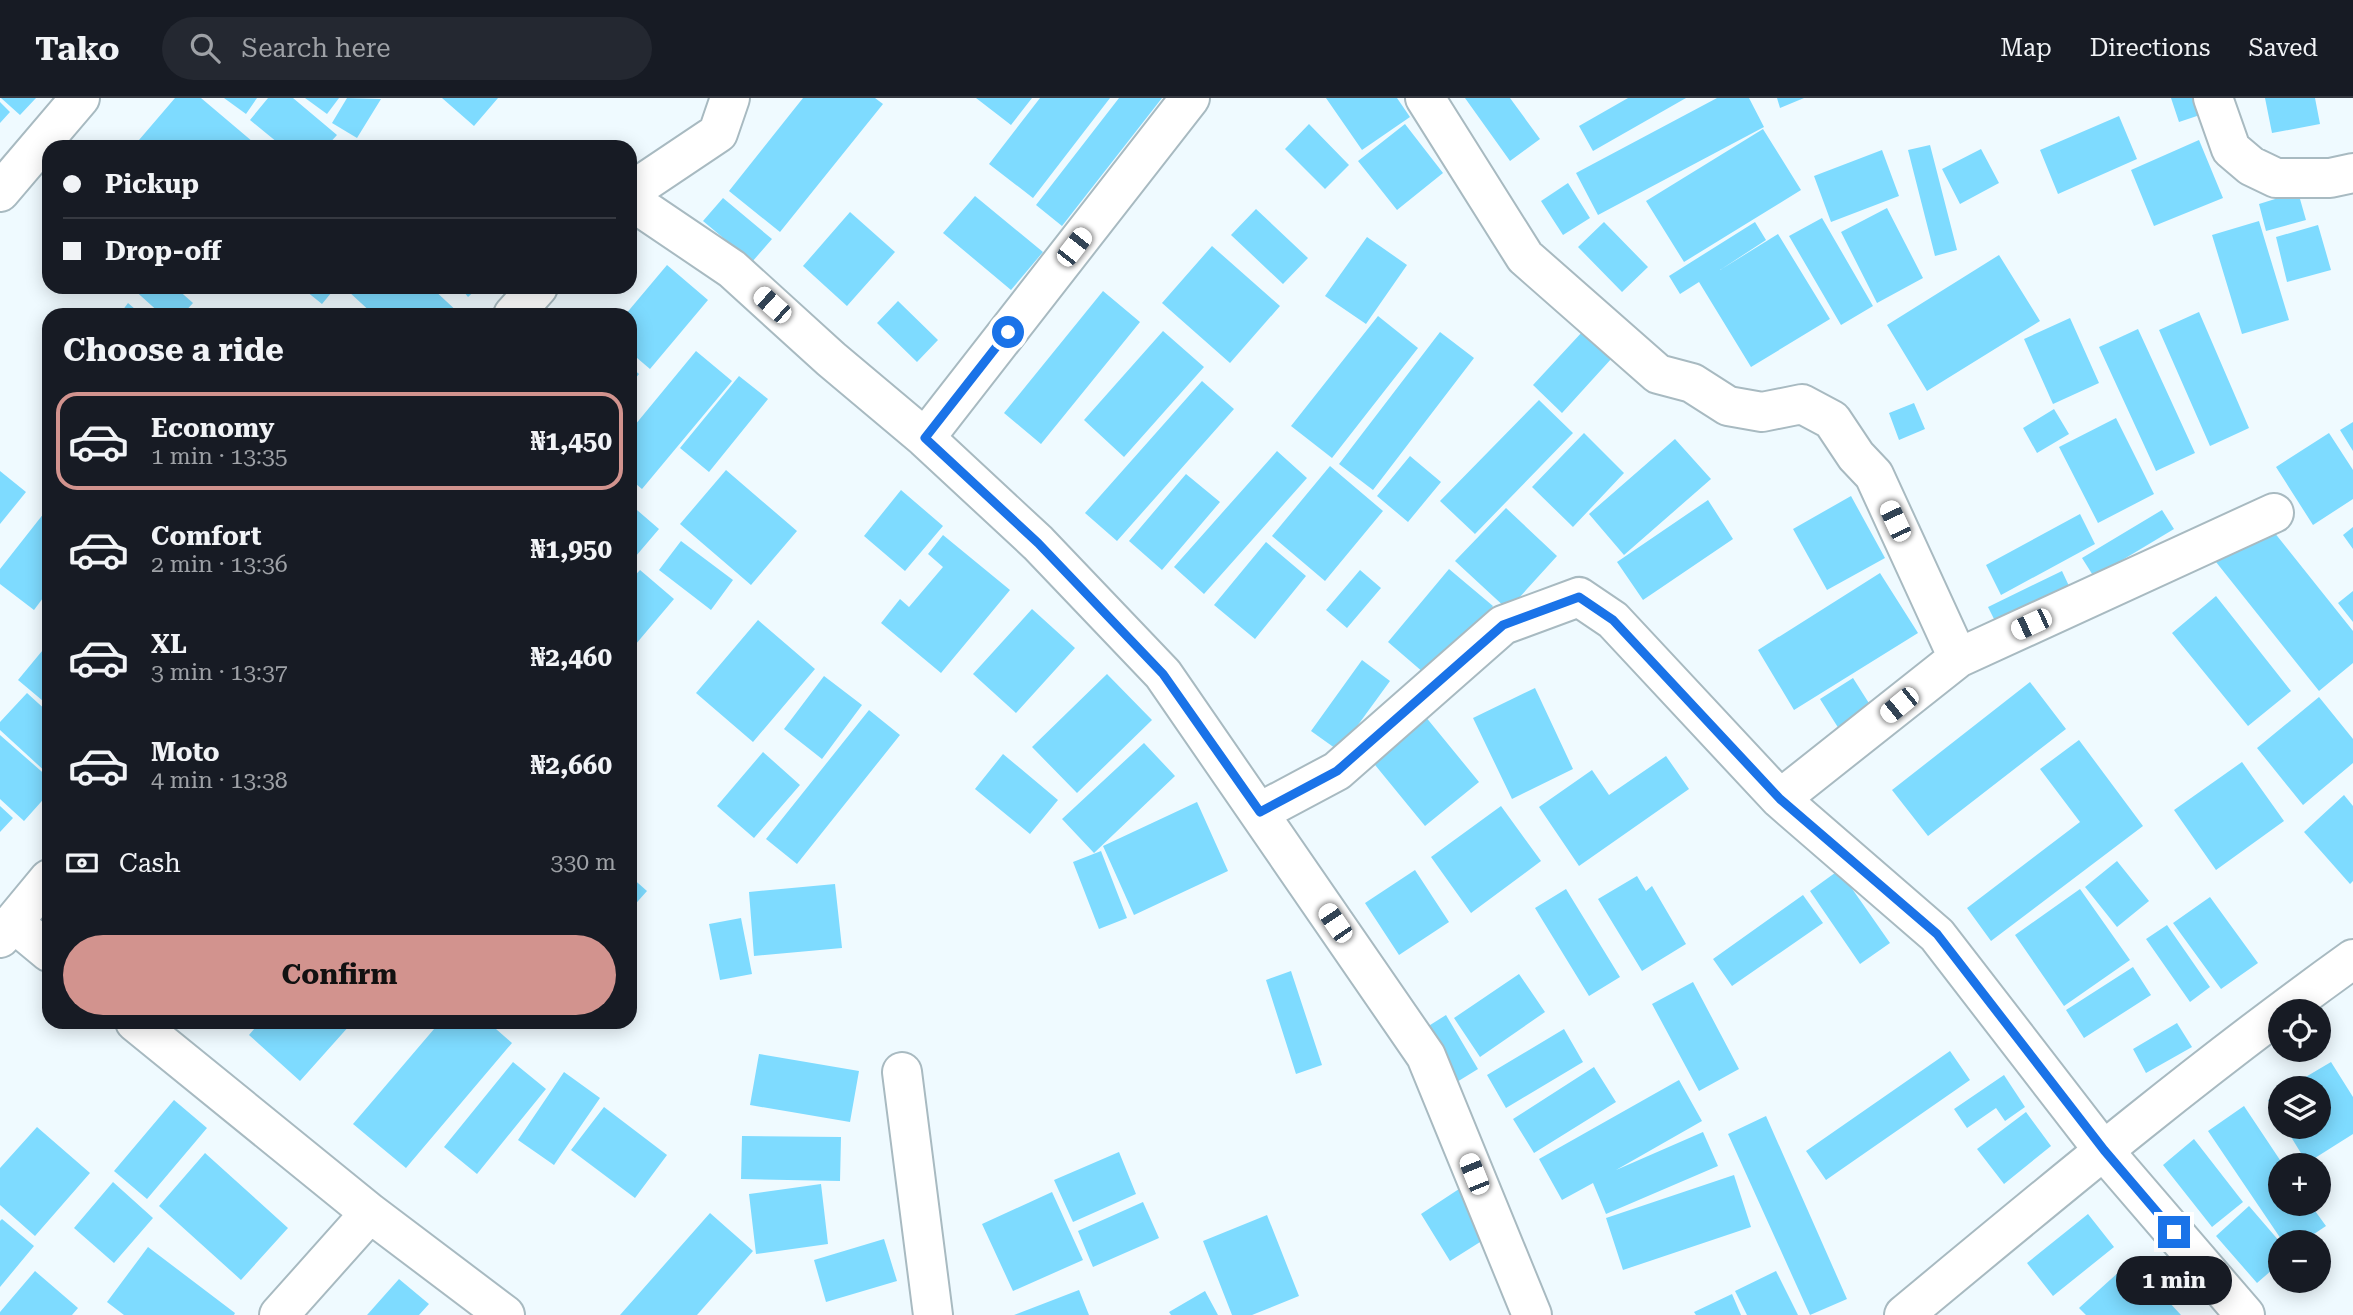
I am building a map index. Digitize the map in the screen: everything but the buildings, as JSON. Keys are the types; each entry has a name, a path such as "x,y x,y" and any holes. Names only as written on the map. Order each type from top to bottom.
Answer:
{"street":[{"path":"44,140 80,98"},
{"path":"637,187 718,133 730,98"},
{"path":"925,438 1190,98"},
{"path":"1425,98 1525,257 1658,374 1692,383 1728,406 1762,412 1802,404 1832,420 1856,456 1874,475 1958,658"},
{"path":"2213,98 2231,149 2251,166 2276,178 2330,178 2353,173"},
{"path":"0,192 42,143"},
{"path":"637,205 732,269 831,359 925,438 1038,543 1163,674 1426,1056 1532,1315"},
{"path":"519,308 532,294"},
{"path":"1780,799 1958,658 2274,513"},
{"path":"1260,812 1337,771 1503,625 1579,597 1613,620 1780,799 1937,934 2104,1150 2245,1315"},
{"path":"42,888 7,931 42,948"},
{"path":"1904,1315 2104,1150 2272,1017 2353,958"},
{"path":"144,1029 370,1213 505,1315"},
{"path":"902,1072 933,1315"},
{"path":"279,1315 370,1213"}],"route":[{"path":"1008,332 925,438 1038,543 1163,674 1260,812 1337,771 1503,625 1579,597 1613,620 1780,799 1937,934 2104,1150 2174,1232"}]}
